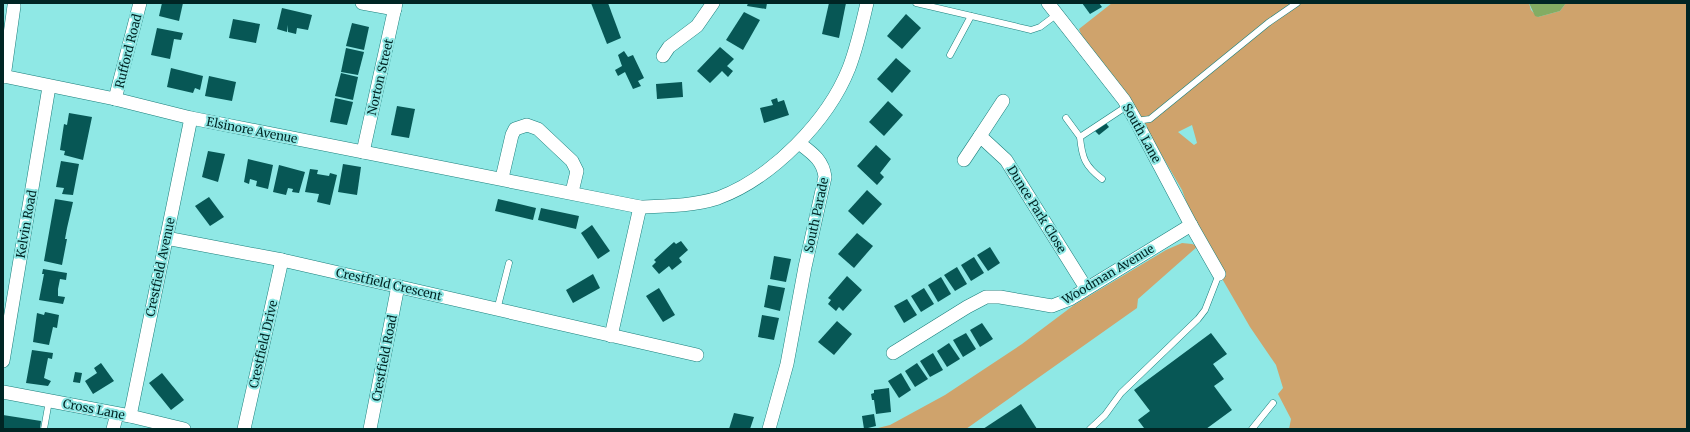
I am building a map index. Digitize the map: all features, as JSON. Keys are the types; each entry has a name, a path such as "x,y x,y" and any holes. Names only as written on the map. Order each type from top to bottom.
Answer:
{"street":[{"name":"Rufford Road","path":"116,99 140,3"},
{"path":"362,3 396,6"},
{"path":"663,56 669,47 697,26 713,3"},
{"path":"799,143 819,118 849,69 867,3"},
{"name":"South Lane","path":"1048,3 1128,106 1191,225 1219,274"},
{"path":"4,76 14,6"},
{"name":"Norton Street","path":"363,152 396,6"},
{"name":"Elsinore Avenue","path":"4,76 50,87 116,99 191,118 640,206 682,205 717,198 742,187 769,170 799,143"},
{"name":"Kelvin Road","path":"3,361 50,87"},
{"path":"964,160 1003,101"},
{"name":"Crestfield Avenue","path":"130,416 191,118"},
{"path":"502,178 515,128 527,125 538,129 572,161 577,171 572,192"},
{"name":"Dunce Park Close","path":"980,136 1006,160 1086,288"},
{"name":"South Parade","path":"769,429 787,364 805,267 825,177 824,166 799,143"},
{"path":"611,336 640,206"},
{"name":"Woodman Avenue","path":"893,353 966,307 986,297 1000,297 1052,306 1070,299 1191,225"},
{"name":"Crestfield Crescent","path":"166,238 282,260 697,355"},
{"name":"Crestfield Drive","path":"244,429 282,260"},
{"name":"Crestfield Road","path":"370,429 398,286"},
{"name":"Cross Lane","path":"3,392 130,416 184,429"},
{"path":"113,429 116,414"}],"lane":[{"path":"916,3 1030,30 1040,27 1056,15"},
{"path":"1136,121 1150,119 1268,23 1297,3"},
{"path":"950,55 971,16"},
{"path":"1080,137 1128,106"},
{"path":"1066,118 1080,137 1081,150 1089,169 1102,179"},
{"path":"497,310 509,263"},
{"path":"1092,428 1105,415 1121,393 1198,319 1205,310 1219,274"},
{"path":"44,429 49,401"},
{"path":"1252,429 1273,403"}],"shaded area":[{"path":"1112,3 1529,3 1531,10 1538,17 1560,11 1566,3 1687,3 1687,429 1289,429 1291,419 1278,394 1283,388 1276,365 1250,327 1202,244 1182,190 1136,111 1087,49 1079,29","holes":["1192,125 1197,143 1194,145 1178,132"]},
{"path":"1529,3 1566,3 1560,11 1538,17 1535,16"},
{"path":"1182,243 1198,246 1138,299 1137,308 966,429 874,429 890,425 945,395 1022,344 1074,305 1166,250"}],"building":[{"path":"162,3 183,3 179,21 159,16"},
{"path":"591,3 608,3 621,38 607,44"},
{"path":"748,3 767,3 766,9 747,6"},
{"path":"829,3 846,3 839,38 822,34"},
{"path":"1082,3 1099,3 1102,7 1090,14"},
{"path":"282,8 312,15 308,30 297,28 296,34 288,32 288,25 287,32 277,29"},
{"path":"744,12 760,20 743,50 726,40"},
{"path":"906,14 921,28 902,49 887,36"},
{"path":"233,19 260,24 256,43 229,38"},
{"path":"352,23 369,27 364,50 346,46"},
{"path":"157,28 183,33 181,40 174,39 170,59 151,55"},
{"path":"720,47 734,59 727,66 733,71 728,77 722,71 710,83 697,71"},
{"path":"346,48 364,52 358,75 341,72"},
{"path":"624,51 628,57 633,55 644,78 638,81 641,86 633,89 625,72 618,76 615,70 622,66 618,55"},
{"path":"896,58 911,71 892,93 877,79"},
{"path":"171,68 203,76 200,90 195,88 193,93 167,87"},
{"path":"341,73 358,77 353,100 335,96"},
{"path":"209,76 236,82 232,101 205,96"},
{"path":"682,82 683,97 657,99 656,84"},
{"path":"335,98 353,102 347,125 330,122"},
{"path":"777,98 778,102 784,100 789,115 764,123 760,108 773,105 771,100"},
{"path":"888,101 903,115 884,136 869,122"},
{"path":"397,106 415,109 409,138 391,135"},
{"path":"69,113 92,117 83,160 64,155 65,151 60,150 64,124 67,125"},
{"path":"1105,122 1109,127 1099,135 1094,130"},
{"path":"876,145 891,159 880,173 884,177 877,185 857,166"},
{"path":"208,151 225,154 218,182 202,177"},
{"path":"248,159 273,165 268,189 256,186 257,181 250,179 249,184 244,182"},
{"path":"61,161 79,164 73,195 62,194 64,188 56,187"},
{"path":"343,164 361,167 357,195 338,192"},
{"path":"279,165 305,172 299,193 292,192 293,189 288,188 286,195 273,192"},
{"path":"310,169 318,170 317,174 329,176 330,173 337,175 330,205 317,202 319,194 305,192"},
{"path":"867,190 882,204 863,225 848,211"},
{"path":"209,197 224,217 210,226 195,206"},
{"path":"55,199 73,202 65,239 67,239 62,265 44,261"},
{"path":"498,199 536,208 533,220 495,211"},
{"path":"541,208 579,216 576,229 538,220"},
{"path":"592,225 610,251 598,259 581,233"},
{"path":"857,233 873,246 854,268 838,254"},
{"path":"681,241 688,250 679,258 682,262 672,270 669,266 659,274 652,266 656,262 654,260 674,242 676,244"},
{"path":"990,247 1000,263 988,271 977,255"},
{"path":"774,256 791,259 786,282 770,279"},
{"path":"974,257 984,273 971,281 961,265"},
{"path":"957,267 967,284 955,291 944,275"},
{"path":"43,269 67,273 66,280 60,279 58,289 58,296 65,297 63,304 39,300 44,274 42,274"},
{"path":"593,274 600,288 573,303 566,290"},
{"path":"847,276 862,290 843,311 839,307 836,311 828,304 831,300 828,298"},
{"path":"941,277 951,294 938,302 928,285"},
{"path":"768,285 785,288 780,311 764,307"},
{"path":"659,288 675,315 663,322 646,296"},
{"path":"924,288 934,304 921,312 911,296"},
{"path":"907,299 917,315 904,323 894,306"},
{"path":"45,312 59,315 57,328 53,327 49,345 33,342 37,313 44,315"},
{"path":"762,315 779,318 774,340 758,337"},
{"path":"837,321 852,334 834,355 818,342"},
{"path":"982,323 993,339 980,347 970,330"},
{"path":"966,333 976,349 963,357 953,340"},
{"path":"1211,333 1227,354 1213,364 1224,379 1214,386 1232,410 1206,429 1143,429 1144,428 1138,420 1150,411 1134,390"},
{"path":"949,343 960,359 947,367 937,351"},
{"path":"32,350 53,353 52,359 48,358 44,378 51,381 48,386 26,383"},
{"path":"933,353 943,370 930,377 920,361"},
{"path":"101,363 114,381 93,394 85,381 97,373 94,368"},
{"path":"917,363 928,379 915,387 905,371"},
{"path":"75,372 82,373 80,383 73,382"},
{"path":"162,373 184,400 171,410 149,383"},
{"path":"901,373 911,390 899,398 888,381"},
{"path":"889,388 891,412 876,414 874,400 872,400 871,394 874,393 874,390"},
{"path":"1021,404 1037,429 983,429"},
{"path":"734,413 754,417 750,429 729,429"},
{"path":"874,414 876,426 864,429 862,416"},
{"path":"3,415 41,421 40,429 3,429"}]}
